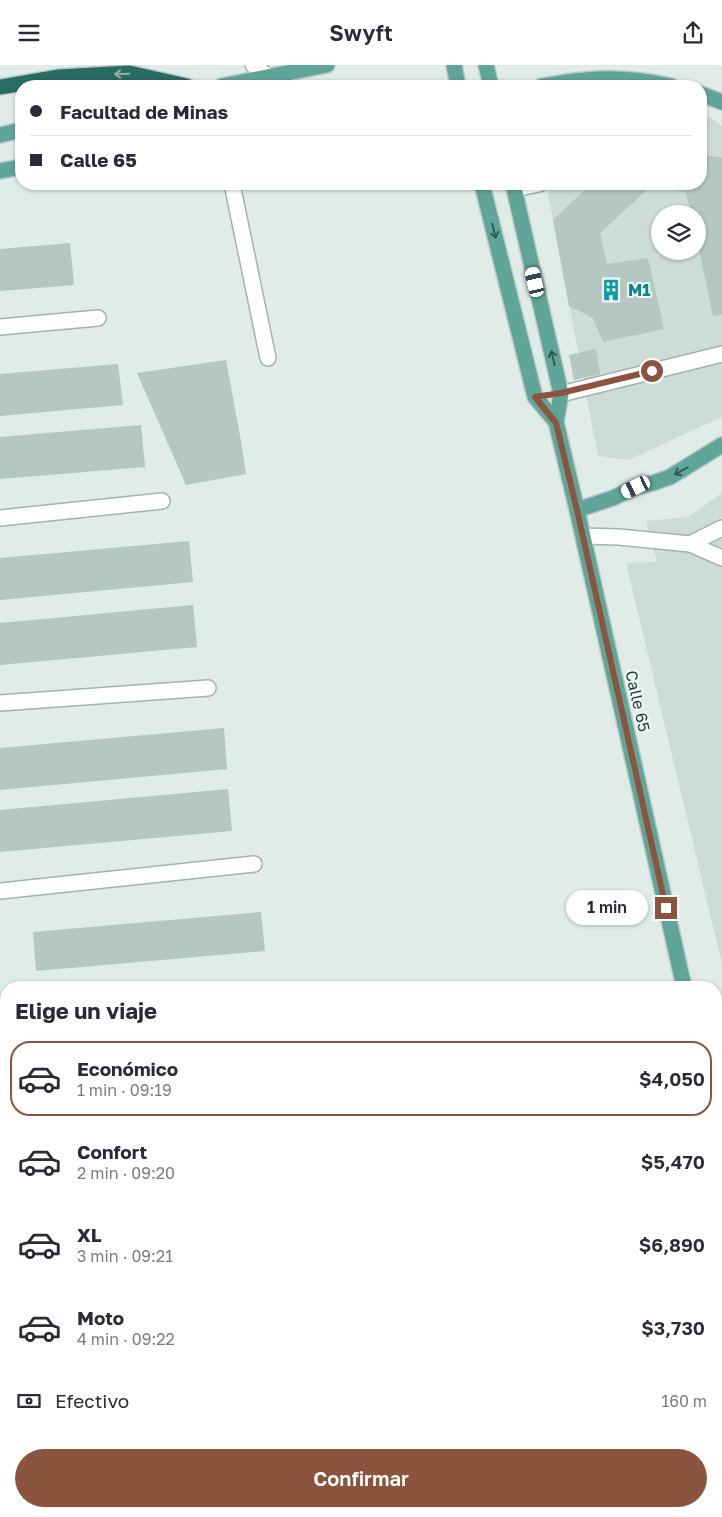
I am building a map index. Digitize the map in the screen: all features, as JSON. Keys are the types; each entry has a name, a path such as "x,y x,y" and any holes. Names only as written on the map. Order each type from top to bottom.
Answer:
{"highway":[{"path":"41,80 59,77 129,73 160,80"},
{"path":"0,87 15,84"}],"main road":[{"path":"253,80 327,65"},
{"path":"454,65 457,80"},
{"path":"486,65 490,80"},
{"path":"581,80 630,80"},
{"path":"707,96 722,102"},
{"path":"0,135 15,131"},
{"path":"0,171 15,168"},
{"name":"Calle 65","path":"483,190 535,397 556,423"},
{"name":"Calle 65","path":"515,190 561,393 556,423 683,981"},
{"path":"535,397 561,393"},
{"path":"577,510 613,498 636,487 670,477 722,445"}],"street":[{"path":"252,65 268,77"},
{"path":"233,190 268,357"},
{"path":"0,327 98,318"},
{"path":"561,393 722,354"},
{"path":"0,518 162,501"},
{"path":"690,544 722,528"},
{"path":"583,536 619,537 690,544 722,559"},
{"path":"0,703 208,688"},
{"path":"0,891 254,864"}],"shaded area":[{"path":"707,117 711,118 722,126 722,417 628,460 598,456 548,194 549,190 707,190"},
{"path":"722,493 722,964 626,563 657,562 646,521 688,517"}],"building":[{"path":"707,155 722,158 722,315 713,316 701,260 706,260 706,205 689,205 686,192 674,190 707,190"},
{"path":"585,190 647,190 600,233 607,264 648,258 664,329 603,342 593,318 569,306 553,220"},
{"path":"70,243 74,285 0,291 0,249"},
{"path":"596,349 600,374 574,380 569,355"},
{"path":"226,360 246,474 186,485 137,373"},
{"path":"118,364 123,405 0,416 0,374"},
{"path":"141,425 145,467 0,479 0,437"},
{"path":"189,541 193,582 0,600 0,558"},
{"path":"193,605 197,647 0,665 0,623"},
{"path":"224,728 227,769 0,790 0,748"},
{"path":"228,789 232,831 0,852 0,810"},
{"path":"261,912 265,951 36,971 33,932"}],"place":[{"name":"M1","path":"611,290"}],"route":[{"path":"652,371 561,393 535,397 556,423 666,908"}]}
